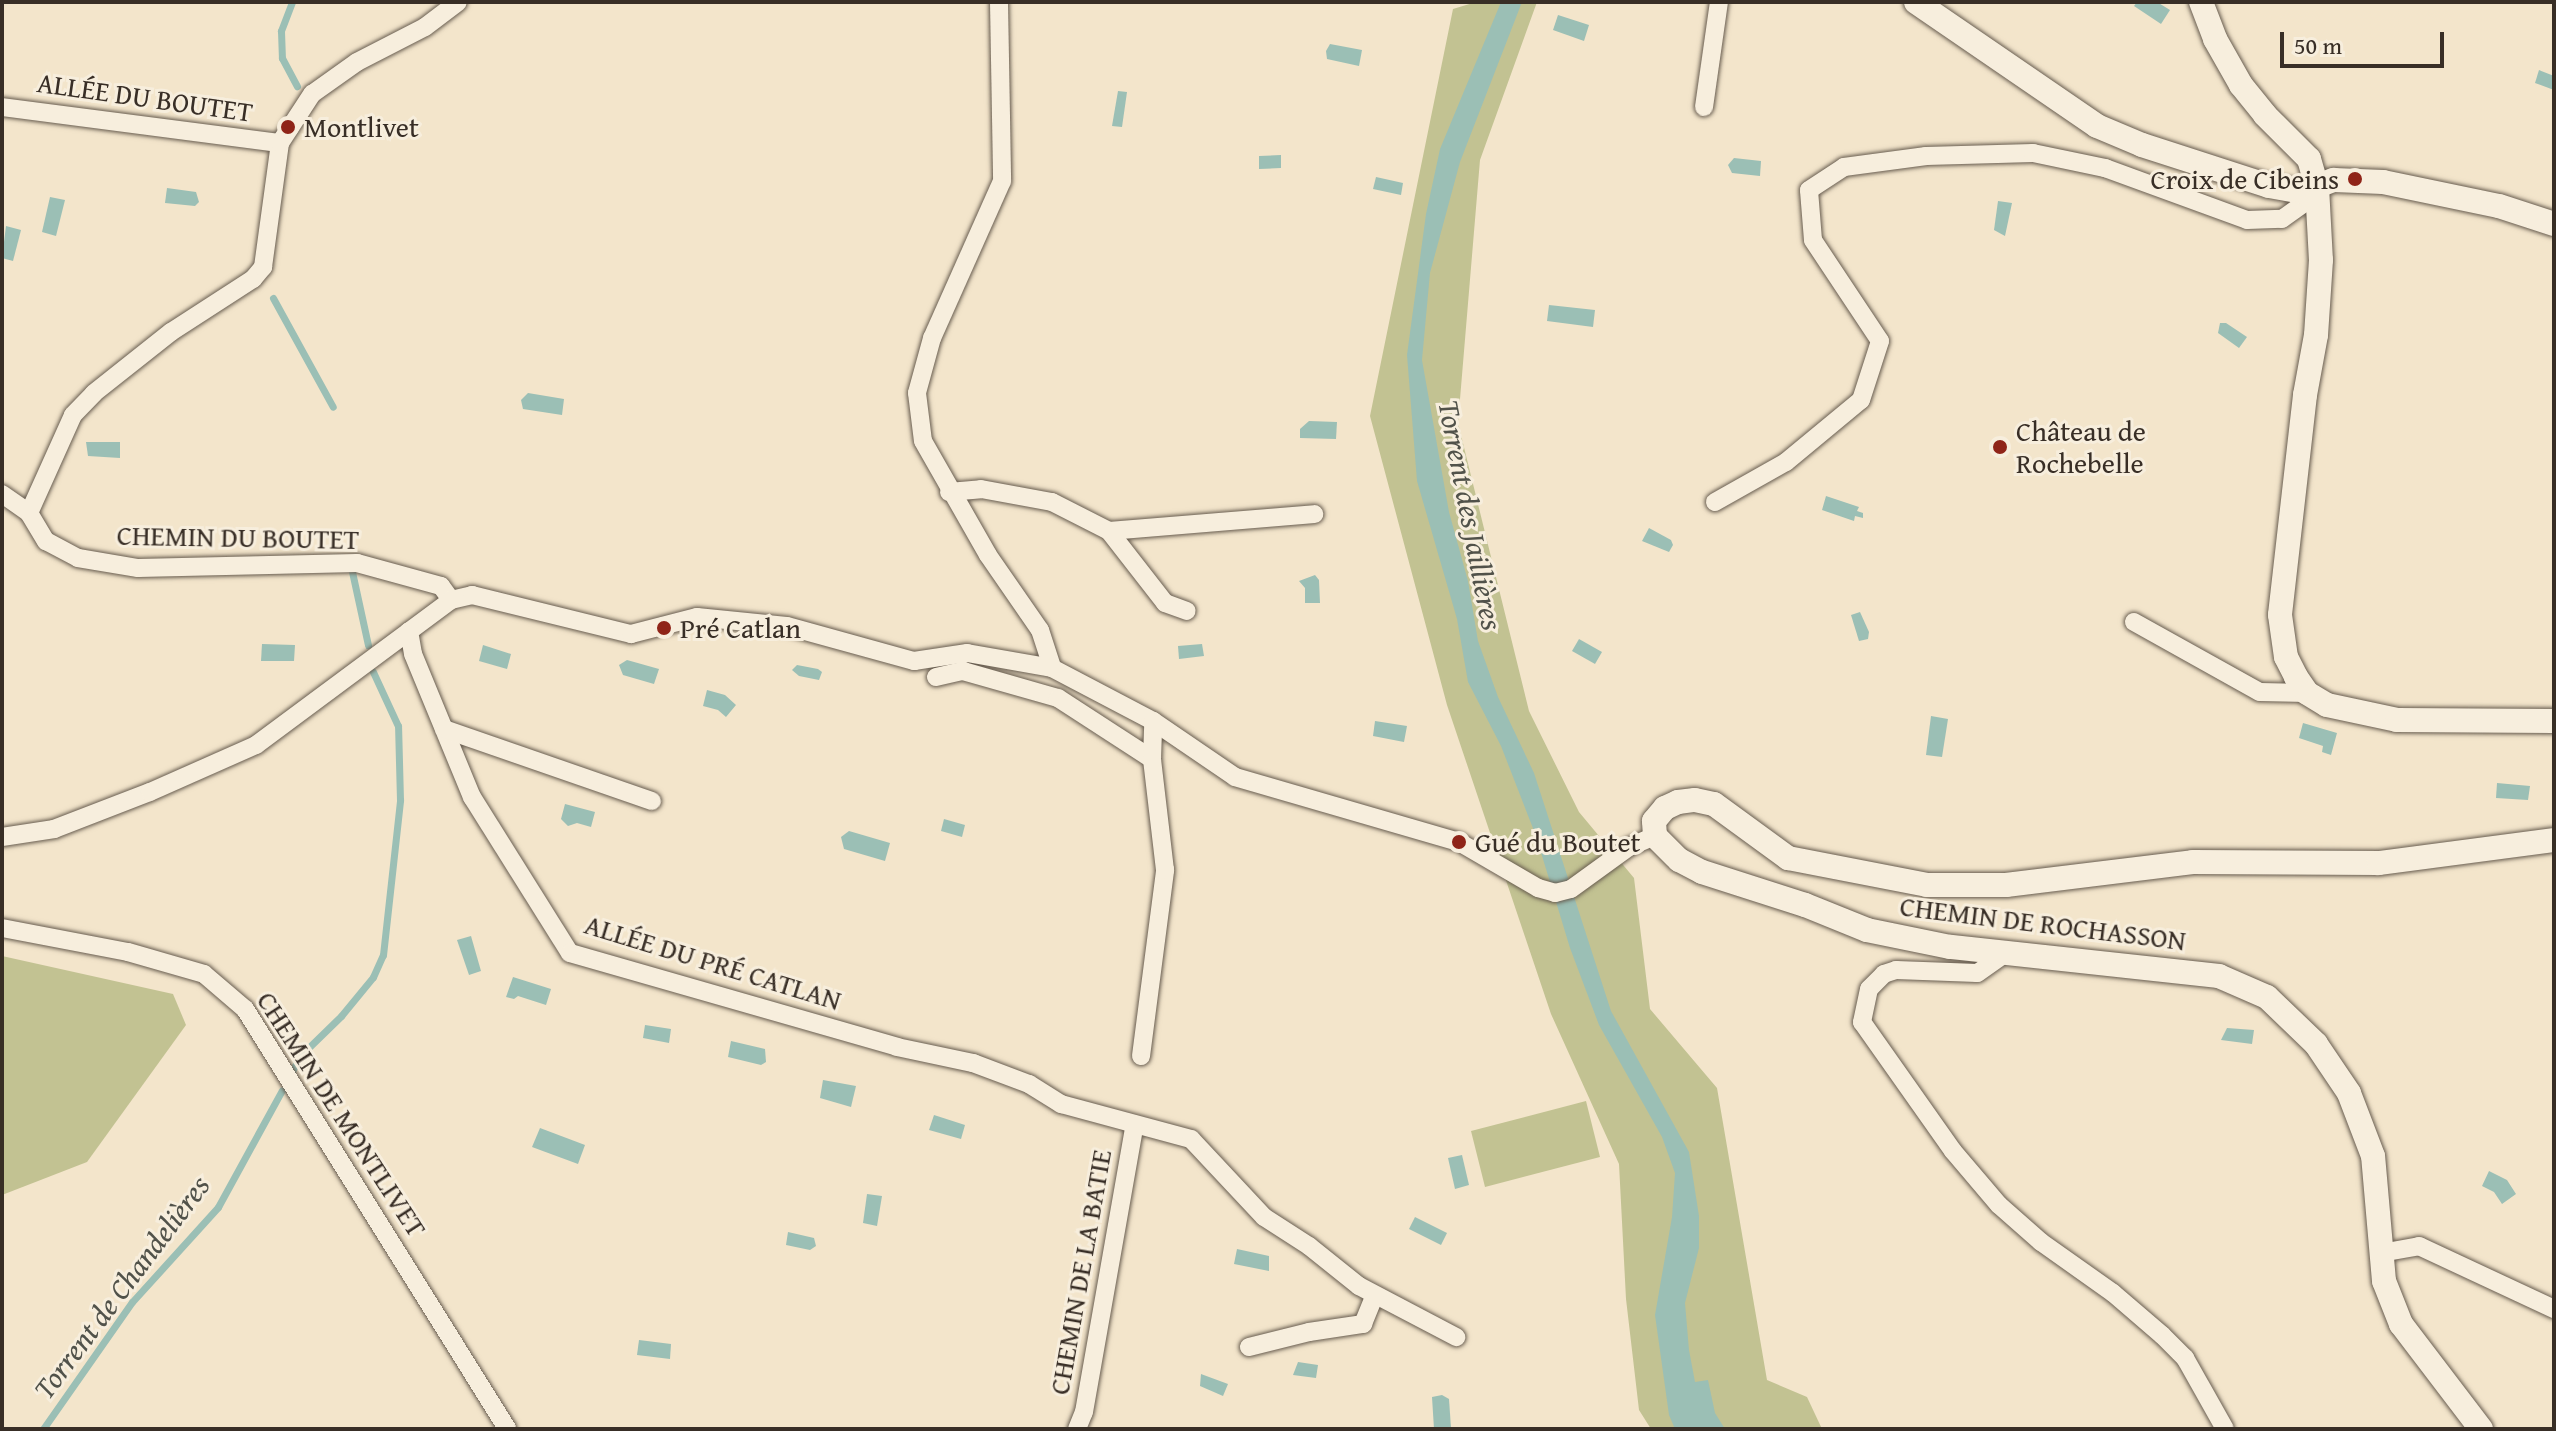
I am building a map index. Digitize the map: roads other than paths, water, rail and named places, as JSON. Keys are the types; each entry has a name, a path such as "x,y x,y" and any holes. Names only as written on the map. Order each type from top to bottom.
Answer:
{"street":[{"path":"29,513 73,415 94,393 171,332 253,279 263,267 280,143 312,94 357,62 425,27 458,2"},
{"path":"999,2 1002,181 932,338 917,393 923,441 949,492 1040,630 1052,668"},
{"path":"1704,107 1719,2"},
{"path":"1916,2 2097,126 2142,145 2269,186 2302,192 2317,191"},
{"path":"2201,2 2215,39 2241,85 2265,115 2309,159 2317,191 2321,260 2316,335 2305,395 2280,615 2286,657 2307,693 2327,705 2397,720 2554,721"},
{"name":"ALLÉE DU BOUTET","path":"2,107 280,143"},
{"path":"1715,502 1786,462 1861,400 1880,341 1813,240 1809,190 1844,167 1926,156 2033,153 2105,168 2247,220 2282,219 2317,191 2344,179 2383,182 2499,206 2554,224"},
{"path":"949,492 981,489 1052,502 1109,531 1165,603 1187,611"},
{"name":"CHEMIN DU BOUTET","path":"2,494 29,513 46,541 78,558 138,568 357,563 441,586 451,600"},
{"path":"1109,531 1314,514"},
{"path":"2,837 54,829 150,792 256,745 451,600 472,595 631,634 697,617 787,626 914,661 967,653 1052,668 1153,721 1235,777 1459,842 1538,888 1555,893 1571,889 1629,847 1655,836"},
{"path":"2134,622 2260,692 2307,693"},
{"name":"ALLÉE DU PRÉ CATLAN","path":"409,631 413,654 472,797 570,953 897,1047 973,1063 1029,1084 1061,1104 1191,1139 1264,1217 1375,1295 1456,1337"},
{"path":"936,677 963,671 1058,698 1152,759"},
{"path":"1141,1056 1165,870 1152,759 1153,721"},
{"path":"444,729 652,801"},
{"name":"CHEMIN DE ROCHASSON","path":"2481,1429 2401,1324 2384,1281 2373,1156 2349,1093 2316,1044 2267,997 2219,976 1950,947 1867,930 1805,905 1702,872 1679,860 1655,836 1654,821 1665,808 1695,800 1725,811 1788,858 1927,885 2006,885 2193,862 2379,863 2554,840"},
{"name":"CHEMIN DE MONTLIVET","path":"2,928 128,952 204,974 245,1009 507,1429"},
{"path":"2006,953 1977,973 1896,970 1884,974 1869,989 1862,1022 1953,1151 1999,1205 2041,1242 2113,1293 2162,1335 2185,1358 2225,1429"},
{"name":"CHEMIN DE LA BATIE","path":"1077,1429 1084,1412 1135,1124"},
{"path":"2381,1253 2419,1246 2554,1309"},
{"path":"1249,1347 1309,1332 1363,1324 1375,1295"}],"water":[{"path":"1501,2 1522,2 1460,162 1430,273 1422,360 1449,512 1468,581 1478,641 1498,697 1534,773 1611,1011 1689,1152 1699,1216 1699,1248 1685,1303 1689,1350 1695,1382 1708,1380 1715,1413 1725,1429 1675,1429 1669,1415 1655,1315 1672,1217 1675,1173 1662,1137 1599,1025 1570,948 1536,836 1501,746 1468,682 1457,619 1417,481 1407,355 1426,214 1440,149"},
{"path":"2137,2 2157,2 2170,10 2161,24 2134,6"},
{"path":"1558,15 1589,25 1584,41 1553,30"},
{"path":"1330,44 1362,50 1359,66 1327,59 1326,51"},
{"path":"2539,70 2554,76 2554,90 2535,83"},
{"path":"1118,91 1127,92 1122,127 1112,126"},
{"path":"1281,155 1281,168 1259,169 1259,156"},
{"path":"1734,158 1761,161 1760,176 1732,173 1728,165"},
{"path":"1376,177 1403,183 1401,195 1373,189"},
{"path":"167,188 196,192 199,202 195,206 165,203"},
{"path":"50,197 65,200 56,236 42,232"},
{"path":"1998,201 2012,203 2005,236 1994,230"},
{"path":"6,226 21,230 13,261 2,258"},
{"path":"1549,305 1595,310 1593,327 1547,321"},
{"path":"2220,323 2226,323 2247,337 2239,348 2218,333"},
{"path":"528,393 564,399 562,415 523,409 521,400"},
{"path":"1309,421 1337,422 1336,439 1300,438 1300,429"},
{"path":"86,442 120,442 120,458 88,456"},
{"path":"1826,496 1859,507 1857,511 1863,513 1863,518 1855,516 1854,521 1822,510"},
{"path":"1649,528 1671,540 1673,545 1669,552 1642,541"},
{"path":"1315,575 1319,580 1320,603 1305,603 1305,588 1299,581"},
{"path":"1860,612 1869,632 1868,639 1859,641 1851,615"},
{"path":"1579,639 1602,652 1595,664 1572,651"},
{"path":"262,644 295,645 294,661 261,661"},
{"path":"1202,644 1204,656 1179,659 1178,646"},
{"path":"483,645 511,654 507,669 479,661"},
{"path":"627,660 659,669 654,684 623,675 619,665"},
{"path":"797,665 818,669 822,672 819,680 799,676 792,670"},
{"path":"707,690 725,695 736,705 726,717 718,710 703,706"},
{"path":"1931,716 1948,719 1942,757 1926,755"},
{"path":"1375,721 1407,726 1404,742 1373,736"},
{"path":"2303,723 2337,733 2331,755 2322,752 2323,746 2299,738"},
{"path":"2497,783 2530,786 2528,800 2496,798"},
{"path":"565,804 595,812 591,827 577,823 568,826 561,819"},
{"path":"944,819 965,825 962,837 941,831"},
{"path":"849,831 890,843 885,861 844,849 841,837"},
{"path":"471,936 481,971 469,975 457,940"},
{"path":"513,977 551,989 546,1005 518,996 514,999 506,997"},
{"path":"645,1025 671,1029 669,1043 643,1038"},
{"path":"2227,1028 2254,1030 2252,1044 2221,1040"},
{"path":"731,1041 765,1049 766,1062 761,1065 728,1057"},
{"path":"823,1080 856,1086 851,1107 820,1098"},
{"path":"934,1115 965,1125 961,1139 929,1130"},
{"path":"540,1128 585,1145 578,1164 532,1147"},
{"path":"1462,1155 1469,1185 1455,1189 1448,1158"},
{"path":"2489,1171 2507,1180 2516,1194 2502,1204 2494,1192 2482,1186"},
{"path":"867,1194 882,1196 877,1226 863,1223"},
{"path":"1415,1217 1447,1233 1441,1245 1409,1229"},
{"path":"788,1232 814,1238 816,1246 810,1250 786,1245"},
{"path":"1237,1249 1269,1256 1269,1271 1234,1264"},
{"path":"639,1340 671,1344 670,1359 637,1355"},
{"path":"1298,1362 1318,1365 1316,1378 1293,1375"},
{"path":"1201,1374 1228,1384 1223,1396 1200,1386"},
{"path":"1442,1395 1449,1399 1451,1428 1434,1429 1432,1397"}],"waterway":[{"name":"Torrent de Chandelières","path":"292,2 281,31 282,58 297,86"},
{"name":"Torrent de Chandelières","path":"273,298 333,407"},
{"name":"Torrent de Chandelières","path":"351,567 368,645"},
{"name":"Torrent de Chandelières","path":"291,1073 301,1055 341,1016 373,977 383,955 400,800 398,726 373,672"},
{"name":"Torrent de Chandelières","path":"43,1429 132,1302 218,1207 282,1090"}],"place":[{"name":"Montlivet","path":"288,127"},
{"name":"Croix de Cibeins","path":"2355,179"},
{"name":"Château de Rochebelle","path":"2000,447"},
{"name":"Pré Catlan","path":"664,628"},
{"name":"Gué du Boutet","path":"1459,842"}],"water label":[{"name":"Torrent des Jaillières","path":"1471,515"}]}
